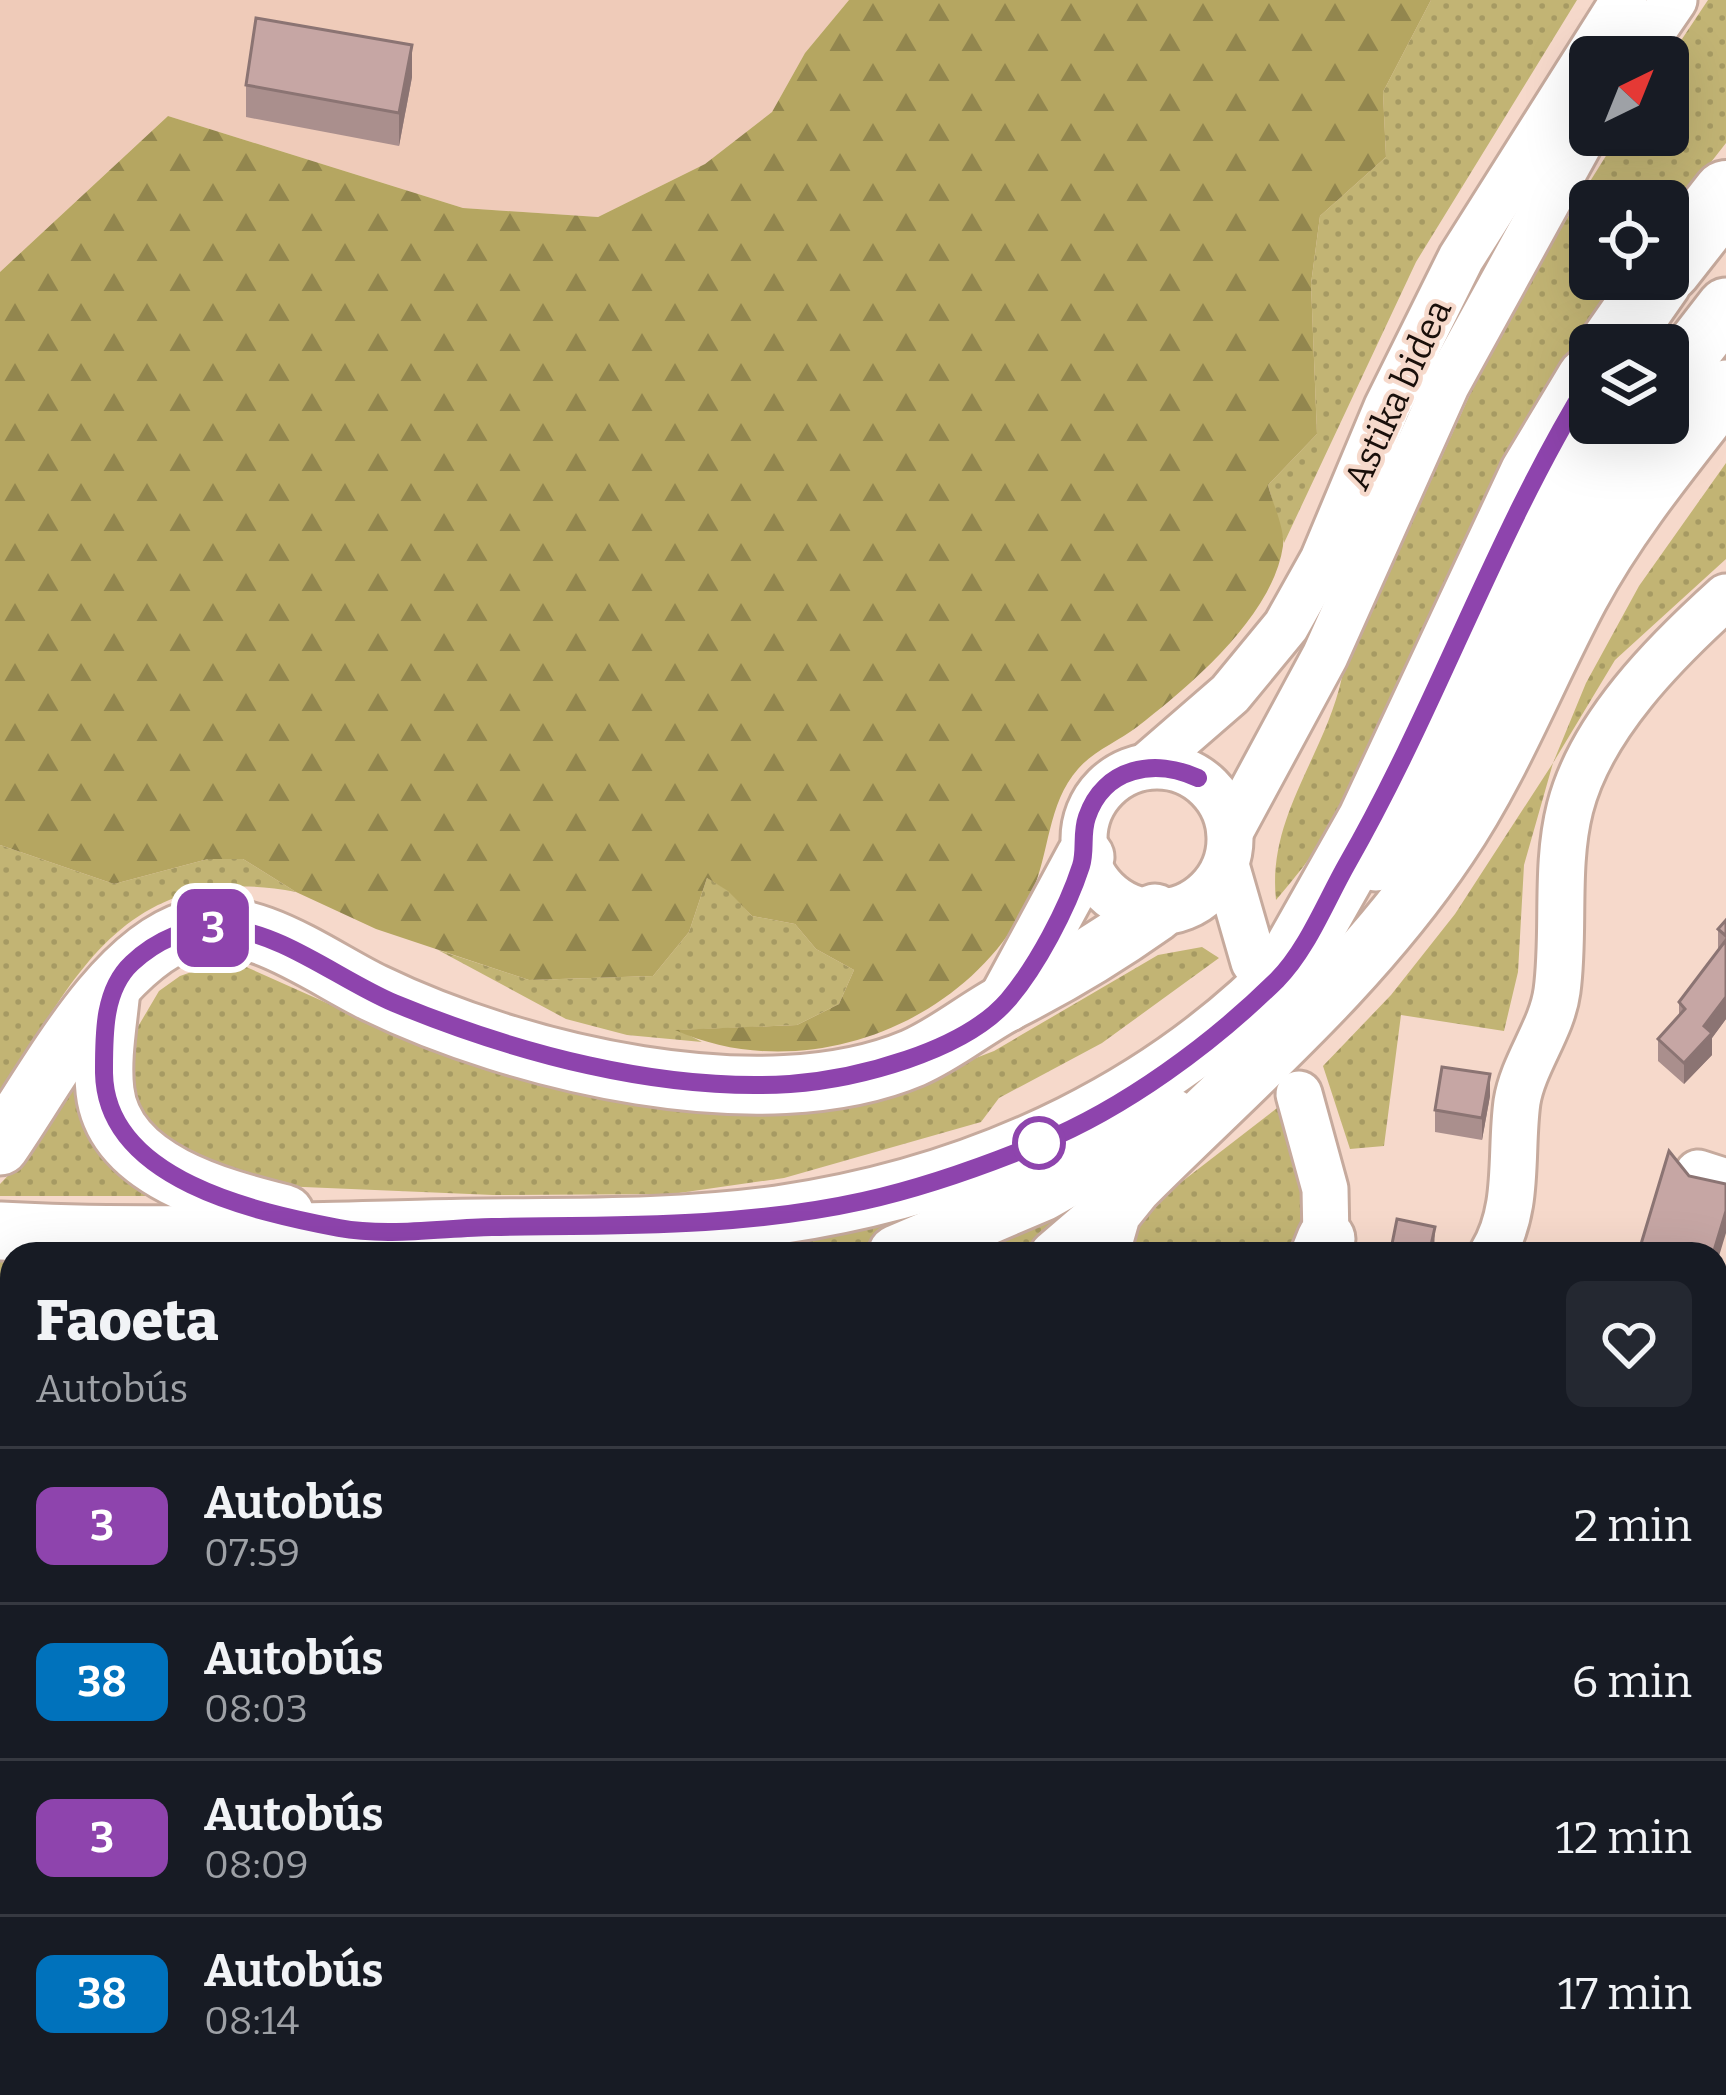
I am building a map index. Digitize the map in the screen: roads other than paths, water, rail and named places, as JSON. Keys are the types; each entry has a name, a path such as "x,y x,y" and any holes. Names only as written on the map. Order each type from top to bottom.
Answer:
{"highway":[{"path":"1689,241 1726,194"},
{"path":"1285,973 1371,821 1533,475 1569,415"}],"main road":[{"path":"1689,355 1726,307"},
{"path":"1103,1242 1112,1212 1133,1186 1275,1081 1424,883 1475,804 1580,594 1621,527 1726,389"},
{"path":"0,1231 176,1237 693,1223 867,1200 1049,1140 1188,1054 1285,973 1343,907 1414,806 1567,520 1621,444"},
{"path":"1006,1003 1085,857"},
{"path":"0,1146 111,987 162,942 192,928 232,928 265,938 391,1002 562,1057 673,1079 782,1084 911,1059 1006,1003 1042,988 1174,908"},
{"path":"111,987 105,1096 121,1129 156,1166 205,1193 347,1230"},
{"path":"924,1242 1042,1192 1275,1081"}],"street":[{"name":"Astika bidea","path":"1147,766 1230,694 1297,610 1461,258 1624,0"},
{"path":"1649,36 1674,0"},
{"name":"Astika bidea","path":"1228,848 1334,639 1455,368 1572,156"},
{"path":"1496,1242 1512,1194 1517,1099 1557,993 1570,809 1592,755 1626,705 1689,630 1726,597"},
{"path":"1147,766 1178,769 1198,778 1214,793 1228,848 1254,962 1174,908 1112,898 1085,857 1087,815 1114,779 1147,766"},
{"path":"1174,908 1214,886 1228,848"},
{"path":"1275,1081 1325,1189 1323,1242"},
{"path":"1067,1242 1133,1186"}]}
